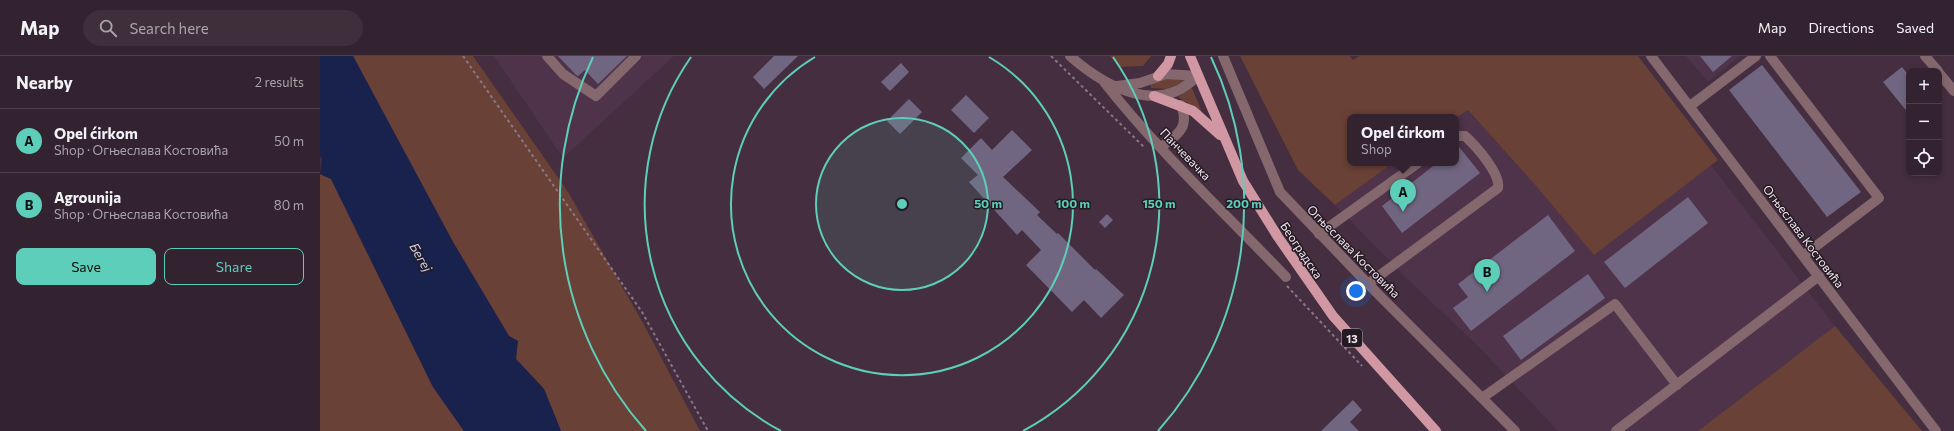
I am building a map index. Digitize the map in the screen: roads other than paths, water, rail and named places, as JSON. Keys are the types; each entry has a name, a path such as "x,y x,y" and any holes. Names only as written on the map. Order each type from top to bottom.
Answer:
{"main road":[{"path":"1158,76 1168,64 1172,56"},
{"name":"Београдска","path":"1190,56 1224,139 1243,181 1254,200 1319,298 1351,337 1436,431"},
{"path":"1154,96 1193,110 1224,139"}],"street":[{"path":"547,56 563,74 596,96 636,56"},
{"name":"Панчевачка","path":"1070,56 1085,69 1104,82 1134,93 1154,96 1176,92 1183,89 1197,76"},
{"name":"Огњеслава Костовића","path":"1223,56 1280,192 1368,284 1515,431"},
{"name":"Огњеслава Костовића","path":"1651,56 1936,431"},
{"path":"1690,106 1756,56"},
{"path":"1770,56 1879,198 1803,256"},
{"path":"1925,56 1935,68"},
{"path":"1115,86 1140,83 1158,76 1173,74 1197,76"},
{"path":"1942,77 1954,91"},
{"name":"Панчевачка","path":"1104,82 1122,105 1161,147 1286,277"},
{"path":"1161,147 1175,137 1182,128 1184,114 1181,105"},
{"path":"1368,284 1498,188 1498,176 1472,143 1465,136 1459,136"},
{"path":"1319,234 1414,166"},
{"path":"1616,431 1819,276"},
{"path":"1482,398 1614,304 1677,384"}],"water":[{"name":"Бегеј","path":"320,56 353,56 453,242 509,336 518,341 516,359 544,389 561,431 464,431 433,387 331,179 320,174 322,159 320,156"}],"place":[{"name":"Opel ćirkom","path":"1403,212"},
{"name":"Agrounija","path":"1487,292"}]}
